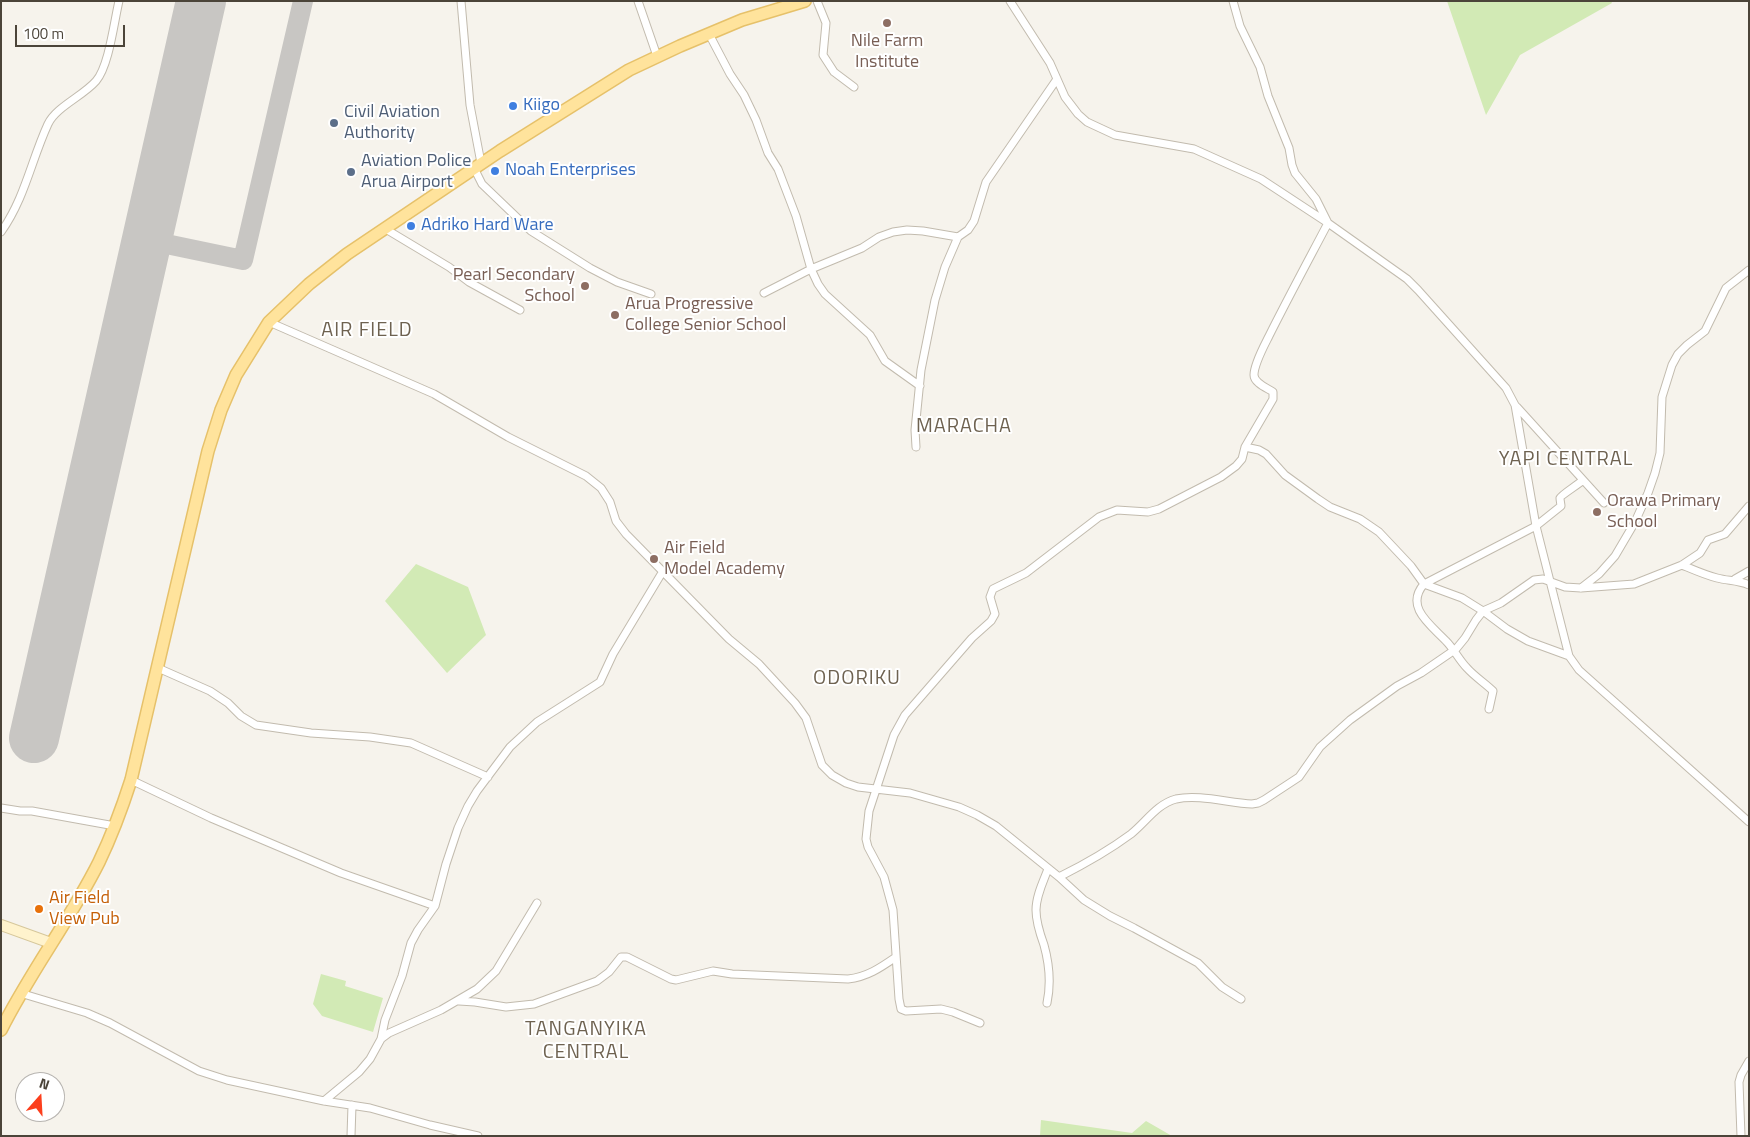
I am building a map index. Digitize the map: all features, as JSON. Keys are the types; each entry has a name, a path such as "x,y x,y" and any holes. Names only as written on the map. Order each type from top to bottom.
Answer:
{"main road":[{"path":"1,1030 20,993 98,863 115,826 131,780 208,451 221,410 236,375 269,322 310,284 347,254 384,228 629,70 656,56 709,34 764,13 805,1"}],"street":[{"path":"1,232 12,217 48,122 95,83 102,72 119,1"},
{"path":"461,1 470,105 482,184 531,231 590,268 617,282 651,294"},
{"path":"638,1 656,56"},
{"path":"817,1 826,23 823,55 834,72 854,87"},
{"path":"1010,1 1050,63 1065,97 1078,114 1095,126 1127,138 1194,149 1261,179 1328,223 1413,284 1506,388 1515,405 1604,503"},
{"path":"1233,1 1240,26 1262,74 1268,96 1289,148 1292,165 1295,172 1316,199 1328,223"},
{"path":"709,34 730,74 744,95 756,120 768,153 778,169 796,216 811,269 818,284 825,294 870,335 886,361 920,386"},
{"path":"916,447 915,430 921,370 935,300 945,267 958,237 968,230 974,221 986,182 1057,79"},
{"path":"980,1023 941,1009 903,1011 899,999 893,910 884,877 868,847 866,839 868,811 894,735 905,716 972,638 993,619 994,610 990,597 993,589 1026,573 1099,517 1117,510 1138,513 1154,510 1221,477 1240,462 1245,447 1273,399 1273,392 1254,378 1256,367 1277,320 1328,223"},
{"path":"384,228 469,282 520,310"},
{"path":"764,294 811,269 862,248 879,237 893,232 907,230 923,231 958,237"},
{"path":"1580,588 1600,574 1615,556 1635,522 1648,493 1660,453 1662,397 1672,365 1678,354 1705,331 1726,288 1749,270"},
{"path":"269,322 434,394 517,441 586,476 601,488 610,502 616,521 626,534 795,703 806,718 822,764 832,775 858,787 876,788 932,799 976,815 996,826 1059,877 1084,900 1198,963 1222,987 1241,1000"},
{"path":"1515,405 1536,526 1569,656 1580,670 1749,822"},
{"path":"1245,447 1259,450 1266,454 1285,475 1318,499 1330,507 1360,519 1379,532 1411,566 1424,584 1451,593 1483,611 1507,630 1528,641 1569,656"},
{"path":"1488,709 1493,691 1468,669 1446,640 1428,625 1421,614 1416,597 1418,591 1424,584 1536,526 1561,506 1560,498 1562,495 1583,480"},
{"path":"1059,877 1104,853 1142,824 1164,804 1177,799 1202,799 1258,804 1298,777 1320,747 1350,720 1397,686 1421,673 1453,650 1465,638 1483,611 1501,603 1534,580 1543,579 1565,587 1580,588 1634,584 1682,565 1700,553 1708,540 1725,534 1749,506"},
{"path":"1682,565 1729,580 1735,579 1749,570"},
{"path":"324,1101 359,1072 370,1059 381,1039 385,1020 402,976 411,943 435,906 446,864 458,828 468,806 510,747 538,722 600,682 614,654 662,572"},
{"path":"1735,579 1749,585"},
{"path":"158,668 210,691 256,725 311,733 370,737 411,743 488,777"},
{"path":"131,780 211,818 341,873 435,906"},
{"path":"1,808 20,812 32,811 115,826"},
{"path":"1047,1003 1050,990 1048,969 1036,910 1039,892 1048,869"},
{"path":"381,1039 389,1033 419,1021 459,1001 477,989 496,971 537,903"},
{"path":"1,925 51,943"},
{"path":"459,1001 506,1007 534,1004 597,981 609,972 621,957 627,957 666,978 676,980 713,971 732,974 859,978 872,973 896,957"},
{"path":"20,993 55,1003 110,1023 199,1071 212,1076 263,1089 370,1108 478,1136"},
{"path":"1740,1136 1739,1082 1749,1061"},
{"path":"351,1136 352,1105"}],"green space":[{"path":"1447,1 1611,1 1612,3 1520,55 1486,115"},
{"path":"416,564 468,587 486,635 447,673 385,601"},
{"path":"321,974 346,981 345,986 383,998 373,1032 322,1016 313,1004"},
{"path":"1041,1120 1132,1133 1146,1121 1172,1136 1040,1136"}],"taxiway":[{"path":"147,240 243,260 303,1"}],"runway":[{"path":"34,738 201,1"}],"place":[{"name":"Nile Farm Institute","path":"887,23"},
{"name":"Kiigo","path":"513,106"},
{"name":"Civil Aviation Authority","path":"334,123"},
{"name":"Noah Enterprises","path":"495,171"},
{"name":"Aviation Police Arua Airport","path":"351,172"},
{"name":"Adriko Hard Ware","path":"411,226"},
{"name":"Pearl Secondary School","path":"585,286"},
{"name":"Arua Progressive College Senior School","path":"615,315"},
{"name":"Orawa Primary School","path":"1597,512"},
{"name":"Air Field Model Academy","path":"654,559"},
{"name":"Air Field View Pub","path":"39,909"}],"district":[{"name":"AIR FIELD","path":"367,331"},
{"name":"MARACHA","path":"964,427"},
{"name":"YAPI CENTRAL","path":"1566,460"},
{"name":"ODORIKU","path":"857,679"},
{"name":"TANGANYIKA CENTRAL","path":"586,1042"}]}
